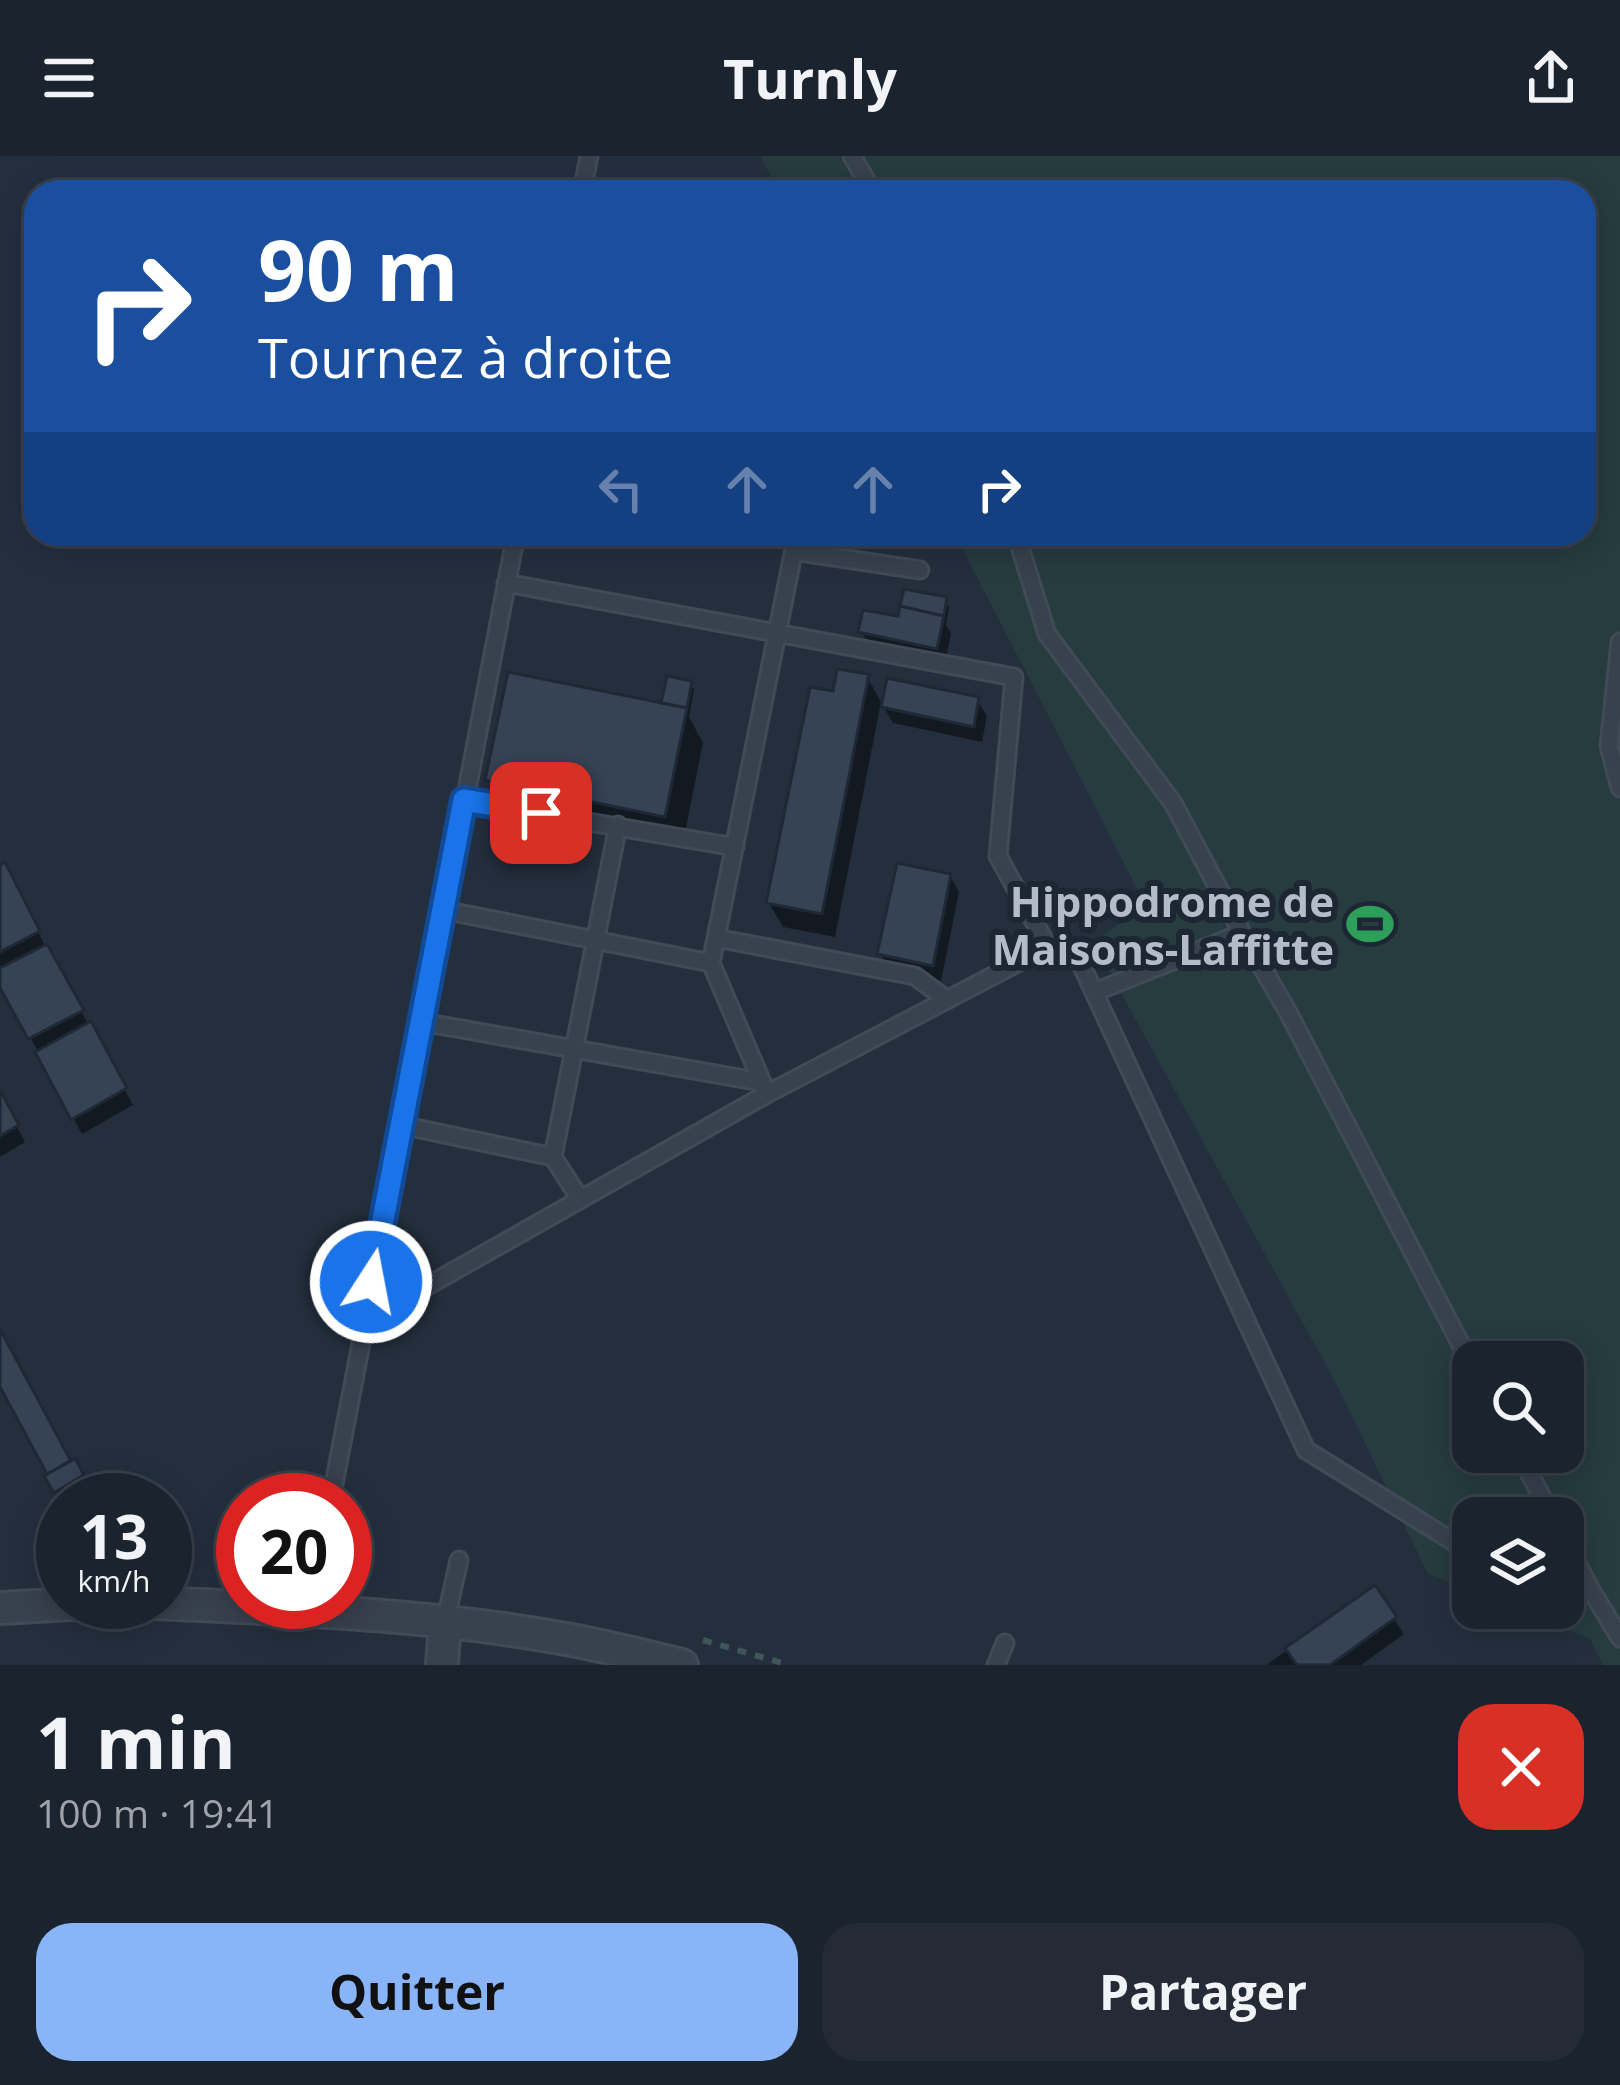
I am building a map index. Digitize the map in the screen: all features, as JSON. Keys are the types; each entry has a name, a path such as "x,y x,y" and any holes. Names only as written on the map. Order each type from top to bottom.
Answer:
{"street":[{"path":"0,1608 36,1606"},
{"path":"372,1614 565,1639 682,1665"},
{"path":"442,1665 445,1623"}],"lane":[{"path":"336,1473 514,546"},
{"path":"764,1088 711,963 794,546"},
{"path":"808,546 920,571"},
{"path":"1020,546 1047,634 1173,802 1459,1341"},
{"path":"371,1282 422,1288 764,1088 1048,947 998,856 1014,677 506,584"},
{"path":"1620,641 1609,746 1620,788"},
{"path":"464,800 735,847"},
{"path":"580,1199 554,1157 618,825"},
{"path":"443,910 711,963"},
{"path":"1095,992 1242,933"},
{"path":"716,938 915,976 947,1000"},
{"path":"1074,949 1306,1450 1452,1541"},
{"path":"422,1022 575,1047 764,1088"},
{"path":"401,1125 554,1157"},
{"path":"445,1623 460,1560"},
{"path":"1584,1575 1620,1638"},
{"path":"1584,1588 1592,1590"},
{"path":"997,1665 1005,1643"}],"green space":[{"name":"Hippodrome de Maisons-Laffitte","path":"760,156 1620,156 1620,1665 1603,1665 1590,1639 1565,1629 1584,1629 1584,1497 1452,1497 1452,1584 1428,1574 1337,1385 1093,942 1146,906 961,546 1596,546 1596,180 773,180"}],"building":[{"path":"904,589 947,597 944,616 900,606"},
{"path":"900,606 944,616 937,649 858,632 863,610 898,616"},
{"path":"837,669 869,674 822,914 766,903 810,687 833,691"},
{"path":"508,672 687,708 665,817 485,780"},
{"path":"667,676 692,681 687,708 661,703"},
{"path":"887,678 979,697 974,727 881,707"},
{"path":"5,862 40,931 0,952 0,865"},
{"path":"897,863 951,874 933,966 877,954"},
{"path":"47,944 84,1010 28,1039 0,988 0,968"},
{"path":"91,1021 127,1088 71,1120 35,1052"},
{"path":"0,1090 19,1125 0,1136"},
{"path":"0,1329 71,1461 46,1473 0,1387"},
{"path":"75,1458 83,1473 49,1473"},
{"path":"1375,1585 1397,1617 1330,1665 1297,1665 1285,1648"}],"place":[{"name":"Hippodrome de Maisons-Laffitte","path":"1370,924"}],"route":[{"path":"371,1282 464,800 541,813"}]}
